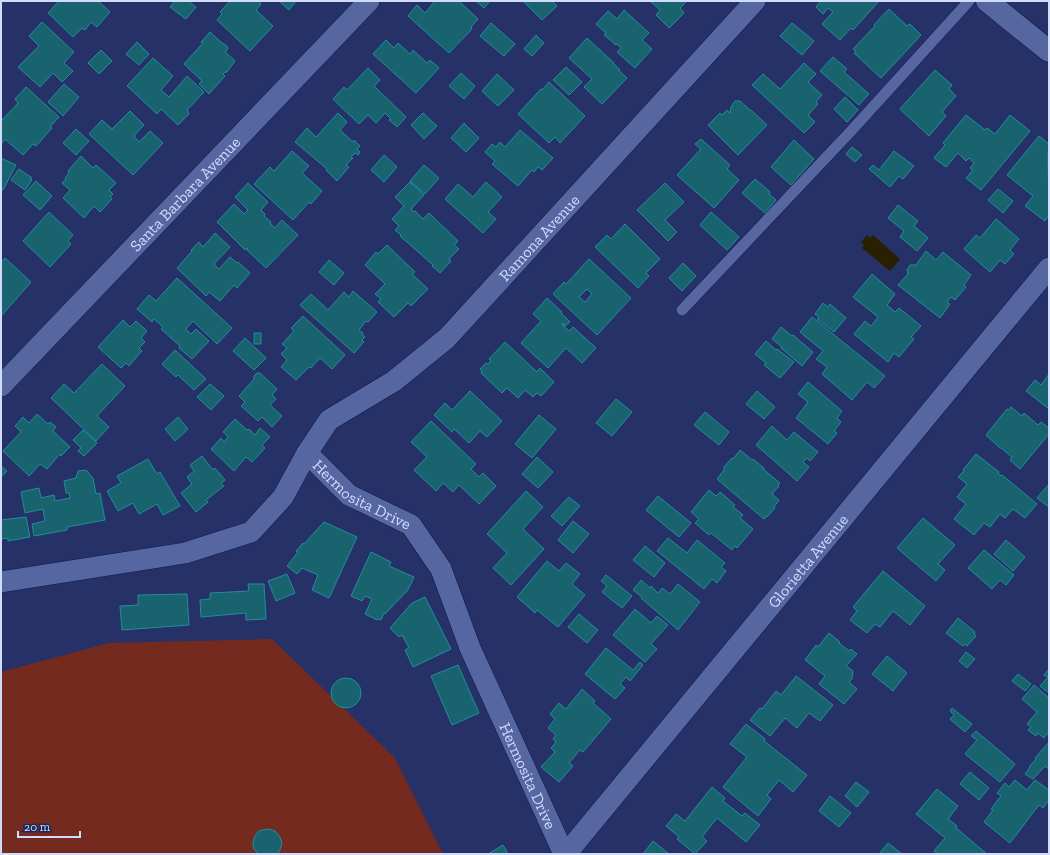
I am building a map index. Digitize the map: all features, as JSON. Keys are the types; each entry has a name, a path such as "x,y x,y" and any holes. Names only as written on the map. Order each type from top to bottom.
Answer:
{"main road":[{"path":"993,3 1049,51"}],"street":[{"name":"Santa Barbara Avenue","path":"1,386 369,1"},
{"name":"Ramona Avenue","path":"307,453 330,420 394,381 447,338 755,1"},
{"name":"Glorietta Avenue","path":"565,854 1049,268"},
{"name":"Hermosita Drive","path":"1,582 185,553 251,532 283,497 307,453 349,495 411,526 441,570 470,648 565,854"}],"lane":[{"path":"682,310 852,130 969,1"}],"shaded area":[{"path":"867,235 870,238 873,235 900,259 890,271 862,248 864,245 861,242"},
{"path":"272,639 395,758 443,854 1,854 1,672 109,643"}],"building":[{"path":"59,1 98,1 110,12 97,27 91,22 85,30 82,28 73,37 48,13"},
{"path":"175,1 188,1 196,7 186,19 170,7"},
{"path":"230,1 258,1 261,4 256,10 273,26 250,51 217,20 222,14 220,12"},
{"path":"279,1 296,1 289,10"},
{"path":"435,1 459,1 478,19 471,27 472,29 449,53 408,16 417,5 425,13"},
{"path":"476,1 490,1 484,8"},
{"path":"523,1 552,1 557,6 542,20"},
{"path":"650,1 687,1 680,8 684,13 669,28 656,15 660,10"},
{"path":"821,1 879,1 853,30 851,28 840,40 822,24 833,12 828,8 823,14 816,7"},
{"path":"889,9 907,26 910,24 921,35 881,78 854,53 856,51 853,49"},
{"path":"624,10 649,33 642,40 652,49 635,68 617,52 621,48 604,35 606,33 596,24 608,11 617,19"},
{"path":"42,22 74,52 64,63 73,71 62,82 53,73 40,87 18,67 39,46 29,36"},
{"path":"491,23 515,44 504,56 480,36"},
{"path":"792,23 814,41 802,55 780,36"},
{"path":"210,32 227,46 228,49 225,52 235,61 227,72 223,74 225,76 209,94 199,84 202,81 184,64 203,43 201,42"},
{"path":"536,35 544,43 532,56 524,49"},
{"path":"587,38 614,63 620,70 619,71 627,78 602,104 584,87 592,79 569,58"},
{"path":"386,40 394,48 398,43 410,54 413,50 427,63 430,60 439,68 416,93 373,54"},
{"path":"137,42 149,54 139,65 126,54"},
{"path":"101,50 112,61 99,74 88,63"},
{"path":"833,57 847,69 844,72 869,94 859,105 820,71"},
{"path":"153,58 173,76 161,90 169,97 187,76 204,92 187,110 189,113 188,115 178,125 161,109 157,114 127,86"},
{"path":"804,63 816,74 808,82 822,95 816,102 818,104 808,115 815,122 804,133 752,85 763,74 780,89"},
{"path":"566,67 582,82 569,95 553,80"},
{"path":"368,68 380,80 374,86 406,117 397,127 389,120 391,119 385,113 376,123 368,115 359,124 333,99 344,87 347,90"},
{"path":"935,70 952,85 949,89 956,96 942,112 946,116 929,136 900,109"},
{"path":"461,73 475,86 464,99 449,86"},
{"path":"497,74 514,90 498,106 482,91"},
{"path":"549,82 585,116 560,143 555,137 549,143 518,114"},
{"path":"64,84 79,97 63,116 48,102"},
{"path":"26,87 59,117 50,127 52,128 36,146 33,144 23,155 5,139 1,144 1,119 2,120 18,103 15,99"},
{"path":"845,97 858,110 847,122 834,109"},
{"path":"735,101 740,101 767,125 738,155 708,125 720,113 722,115 727,110 730,113 731,107"},
{"path":"130,111 144,125 134,136 139,142 150,131 163,143 133,175 89,134 102,120 112,129"},
{"path":"338,113 347,122 340,130 353,142 354,140 360,146 357,149 360,152 358,155 355,153 351,157 353,158 346,165 349,167 337,181 326,170 327,169 295,142 307,128 316,137"},
{"path":"423,113 437,126 424,139 411,125"},
{"path":"966,115 985,130 987,128 995,134 1010,115 1030,131 981,190 966,178 973,170 970,168 974,163 969,158 966,161 958,153 946,167 934,158 945,145 943,143"},
{"path":"464,123 479,138 466,152 451,138"},
{"path":"76,129 89,141 76,155 63,143"},
{"path":"520,130 553,158 542,170 538,167 534,172 532,170 518,186 492,164 495,161 485,152 492,144 496,147 500,142 505,147"},
{"path":"1039,136 1049,144 1049,215 1045,221 1025,206 1033,196 1007,175"},
{"path":"701,139 730,165 727,169 739,180 714,208 677,175 701,149 695,144"},
{"path":"794,140 814,159 791,185 771,167"},
{"path":"852,147 862,155 855,162 846,154"},
{"path":"292,151 309,166 302,173 322,191 311,204 309,202 293,220 254,184 270,167 274,171"},
{"path":"894,151 914,166 903,179 899,176 890,187 869,169 873,165 879,170"},
{"path":"384,155 397,167 384,182 371,170"},
{"path":"81,156 93,168 96,165 116,183 109,190 113,194 110,197 112,199 100,212 94,206 84,218 63,198 70,190 62,183 69,173 68,171"},
{"path":"1,158 16,165 3,190 1,189"},
{"path":"424,165 439,178 425,194 410,181"},
{"path":"19,169 32,178 30,179 32,180 25,190 11,180"},
{"path":"755,179 770,192 769,194 776,200 765,213 742,193"},
{"path":"36,181 52,196 40,210 23,195"},
{"path":"410,182 424,195 411,209 423,219 429,213 458,241 454,245 459,249 449,259 451,261 440,273 395,230 399,226 392,219 404,206 395,197"},
{"path":"486,182 502,197 488,212 496,219 483,233 445,199 458,184 473,197"},
{"path":"248,183 268,202 261,210 265,214 264,216 271,222 270,223 275,228 282,220 298,235 266,268 247,250 247,248 245,250 217,222 234,204 244,214 248,210 235,197"},
{"path":"665,183 684,202 665,220 677,232 668,241 637,210"},
{"path":"998,189 1013,201 1003,213 988,200"},
{"path":"898,205 918,221 914,226 928,238 917,251 900,237 904,231 888,218"},
{"path":"49,212 73,235 68,241 71,244 50,267 23,241"},
{"path":"711,212 739,237 727,250 700,225"},
{"path":"996,219 1019,239 1010,250 1014,254 1005,264 1000,260 990,272 964,249 976,235 980,238"},
{"path":"625,224 660,259 646,273 649,276 638,288 595,247 607,235 611,239"},
{"path":"215,233 230,247 214,264 219,269 230,257 250,273 237,288 234,285 220,301 209,292 206,296 177,268 199,242 203,247"},
{"path":"387,245 415,272 412,274 428,289 411,306 408,303 394,317 378,302 381,299 375,294 385,284 365,265 376,252 378,254"},
{"path":"926,251 936,260 943,252 971,275 964,285 966,287 955,300 951,297 947,302 950,304 940,318 898,285 908,274 907,270 910,265 916,265"},
{"path":"5,258 31,282 2,315 1,262"},
{"path":"589,259 631,298 597,335 553,294 564,282 566,284","holes":["587,289 592,294 585,302 579,297"]},
{"path":"329,260 344,273 334,285 319,272"},
{"path":"683,263 696,276 682,291 669,278"},
{"path":"872,274 895,294 887,305 895,312 899,308 921,326 911,337 914,339 899,357 894,353 888,362 854,334 865,321 871,326 878,317 853,297"},
{"path":"177,278 232,328 217,344 193,321 186,329 191,334 196,329 209,341 192,359 161,329 163,327 154,319 152,322 137,309 149,295 156,301"},
{"path":"353,291 377,312 368,322 366,321 359,330 365,337 362,340 364,342 354,353 300,305 311,294 328,310 344,292 349,297"},
{"path":"547,298 570,322 565,326 563,323 562,324 569,331 573,327 596,348 582,363 566,348 548,368 521,343 541,321 533,314"},
{"path":"823,303 828,307 830,304 846,318 834,332 817,319 819,317 815,314"},
{"path":"303,316 345,355 332,369 320,358 311,368 309,367 296,380 281,367 287,360 281,354 287,348 282,344 294,331 291,328"},
{"path":"812,317 885,376 874,388 867,382 852,400 822,374 827,367 816,359 823,351 800,332"},
{"path":"123,320 130,327 136,321 147,331 141,338 145,342 139,348 142,351 129,366 126,363 121,368 98,347"},
{"path":"781,327 813,352 802,366 772,339"},
{"path":"254,333 261,333 261,344 254,344"},
{"path":"245,338 266,358 254,370 233,351"},
{"path":"766,341 794,362 780,378 764,365 766,363 755,354"},
{"path":"505,342 537,372 540,368 554,382 541,396 537,393 533,397 525,390 518,398 507,388 502,393 481,373 482,371 480,369 486,363 488,364 491,361 489,359"},
{"path":"175,350 206,379 194,390 178,375 176,377 162,364"},
{"path":"102,364 125,386 97,416 109,427 96,441 51,398 64,384 74,393"},
{"path":"257,373 260,373 277,389 272,395 276,399 270,405 282,416 272,427 262,417 258,421 241,406 245,402 239,396 254,379 254,376"},
{"path":"1049,374 1049,409 1026,391 1035,380 1041,385"},
{"path":"808,382 842,411 837,418 841,422 834,431 837,433 828,444 796,418 808,402 798,394"},
{"path":"210,384 224,396 211,410 197,397"},
{"path":"470,391 502,421 487,437 480,431 469,443 454,429 452,432 434,415 445,403 452,410"},
{"path":"757,391 775,407 764,419 746,404"},
{"path":"616,399 632,412 612,436 596,423"},
{"path":"1011,407 1022,416 1024,413 1038,425 1041,422 1049,428 1049,434 1020,469 1010,460 1012,457 986,435 1007,409 1009,410"},
{"path":"705,412 729,432 719,445 694,425"},
{"path":"37,414 48,424 50,422 56,427 53,431 70,447 61,456 60,454 47,469 40,464 29,476 3,451 21,432 15,426 23,417 29,423"},
{"path":"539,415 556,429 532,458 515,444"},
{"path":"178,417 188,429 175,441 165,429"},
{"path":"235,419 255,435 260,428 270,437 262,445 265,448 252,462 246,457 234,471 211,449 221,438 224,442 228,437 223,432"},
{"path":"431,421 476,464 471,469 479,477 483,473 496,486 479,504 459,485 453,492 443,483 436,491 414,470 427,457 411,442"},
{"path":"772,426 787,440 794,432 818,452 810,461 807,458 803,462 809,467 797,481 756,445"},
{"path":"83,430 97,443 84,456 78,451 81,448 73,440"},
{"path":"740,450 764,468 763,469 780,483 772,494 779,500 774,507 775,508 764,519 717,479 724,470 724,467"},
{"path":"976,454 1037,504 1025,518 1013,509 1005,518 1000,514 990,527 984,523 974,535 954,519 966,504 957,497 967,484 958,477"},
{"path":"202,456 213,470 215,468 225,480 221,483 224,486 206,500 208,502 196,512 181,493 192,484 187,477 194,471 190,465"},
{"path":"537,457 553,472 538,488 522,474"},
{"path":"148,459 157,474 160,472 180,506 163,515 157,504 139,514 133,503 118,511 107,491 121,483 117,476"},
{"path":"1,466 7,471 1,477"},
{"path":"86,470 93,478 96,494 100,493 105,520 67,527 67,530 34,536 32,524 45,521 43,509 25,513 21,492 39,488 41,498 54,495 55,501 70,498 69,493 66,493 64,481 76,478 78,471"},
{"path":"1049,484 1049,507 1037,498"},
{"path":"709,490 716,496 720,492 735,505 733,507 743,515 740,518 753,529 737,548 735,546 732,550 711,533 709,535 695,523 699,519 691,512"},
{"path":"526,491 543,507 523,529 544,549 511,585 493,568 507,553 487,534"},
{"path":"658,496 691,523 679,537 646,510"},
{"path":"569,497 580,506 562,526 551,516"},
{"path":"26,517 30,537 8,541 8,538 1,539 1,520"},
{"path":"923,518 955,545 938,564 945,570 936,581 897,548"},
{"path":"573,521 589,534 573,553 558,540"},
{"path":"324,522 357,537 329,598 312,590 318,575 302,568 297,574 287,566 298,552 296,551"},
{"path":"668,538 687,553 697,540 725,563 721,567 726,571 717,583 712,579 704,589 657,551"},
{"path":"1006,540 1025,557 1013,571 994,554"},
{"path":"645,546 665,563 654,577 633,560"},
{"path":"984,550 1014,575 1006,585 1000,580 992,589 968,568"},
{"path":"371,552 391,562 389,566 414,577 408,590 385,614 384,613 381,620 377,620 365,614 372,599 365,596 362,601 351,596"},
{"path":"547,561 559,571 566,563 580,574 572,584 585,595 558,627 537,610 535,613 517,597"},
{"path":"883,571 925,606 910,625 893,611 880,627 875,624 867,633 850,620 857,611 853,607"},
{"path":"287,574 295,593 276,601 268,581"},
{"path":"606,575 632,596 622,608 602,592 607,586 601,581"},
{"path":"641,580 650,588 651,586 658,593 662,588 670,594 678,584 700,602 678,630 633,590"},
{"path":"248,584 264,584 266,619 246,620 246,613 201,617 200,600 210,599 210,593 249,591"},
{"path":"187,594 189,625 122,630 120,606 138,605 138,595"},
{"path":"425,597 451,649 413,667 405,650 409,648 402,635 399,637 390,628 412,603"},
{"path":"635,609 651,623 657,616 668,625 651,644 657,649 645,662 613,635"},
{"path":"579,614 598,630 587,643 568,627"},
{"path":"958,618 975,632 974,634 976,636 967,646 965,644 963,646 946,633"},
{"path":"829,633 849,651 851,649 857,654 846,666 853,671 852,679 849,682 857,689 844,704 819,684 825,676 805,660 816,645 818,647"},
{"path":"606,648 633,670 640,662 643,665 630,681 626,677 620,684 625,688 615,699 585,674"},
{"path":"966,652 975,659 967,668 959,661"},
{"path":"887,656 907,673 893,691 872,674"},
{"path":"458,665 479,713 452,725 431,676"},
{"path":"1049,669 1049,693 1040,686 1048,677 1044,675"},
{"path":"1018,674 1031,684 1025,691 1012,681"},
{"path":"796,676 833,705 820,721 809,713 797,728 785,718 770,736 750,720 760,708 762,709 776,691 781,695"},
{"path":"346,678 352,679 360,687 360,699 352,707 346,708 340,707 332,699 331,693 332,687 340,679"},
{"path":"1034,685 1049,698 1049,732 1044,738 1038,733 1036,736 1028,730 1031,727 1027,724 1037,712 1022,699"},
{"path":"582,689 595,701 593,703 611,719 583,752 580,750 569,763 573,766 559,782 541,767 555,752 551,748 556,742 553,739 556,735 548,728 555,719 550,714 559,703 566,709"},
{"path":"952,708 972,724 965,732 950,719 954,715 950,711"},
{"path":"746,724 765,739 764,741 807,775 793,792 779,780 767,795 771,799 758,816 723,787 747,757 730,744"},
{"path":"976,731 1015,764 1000,782 965,754 977,740 971,736"},
{"path":"1049,742 1049,769 1045,766 1033,779 1025,774 1036,759 1035,758"},
{"path":"970,772 989,788 979,800 960,784"},
{"path":"1015,780 1027,790 1035,780 1049,790 1049,800 1043,808 1039,805 1010,843 984,822 993,810 991,809 1001,796 997,793 1005,783 1009,787"},
{"path":"856,782 869,792 857,807 845,796"},
{"path":"712,787 725,798 723,801 742,816 745,813 760,825 746,842 717,818 702,837 707,841 695,854 677,839 679,837 666,826 676,814 685,821"},
{"path":"937,789 958,806 948,819 957,826 956,828 987,854 938,854 934,851 945,838 916,814"},
{"path":"830,796 851,813 839,827 819,811"},
{"path":"269,829 275,831 280,837 282,843 280,850 277,854 258,854 253,845 255,836 259,831"},
{"path":"653,841 669,854 643,854"},
{"path":"888,843 902,854 879,854"},
{"path":"503,845 508,854 488,854"}]}
